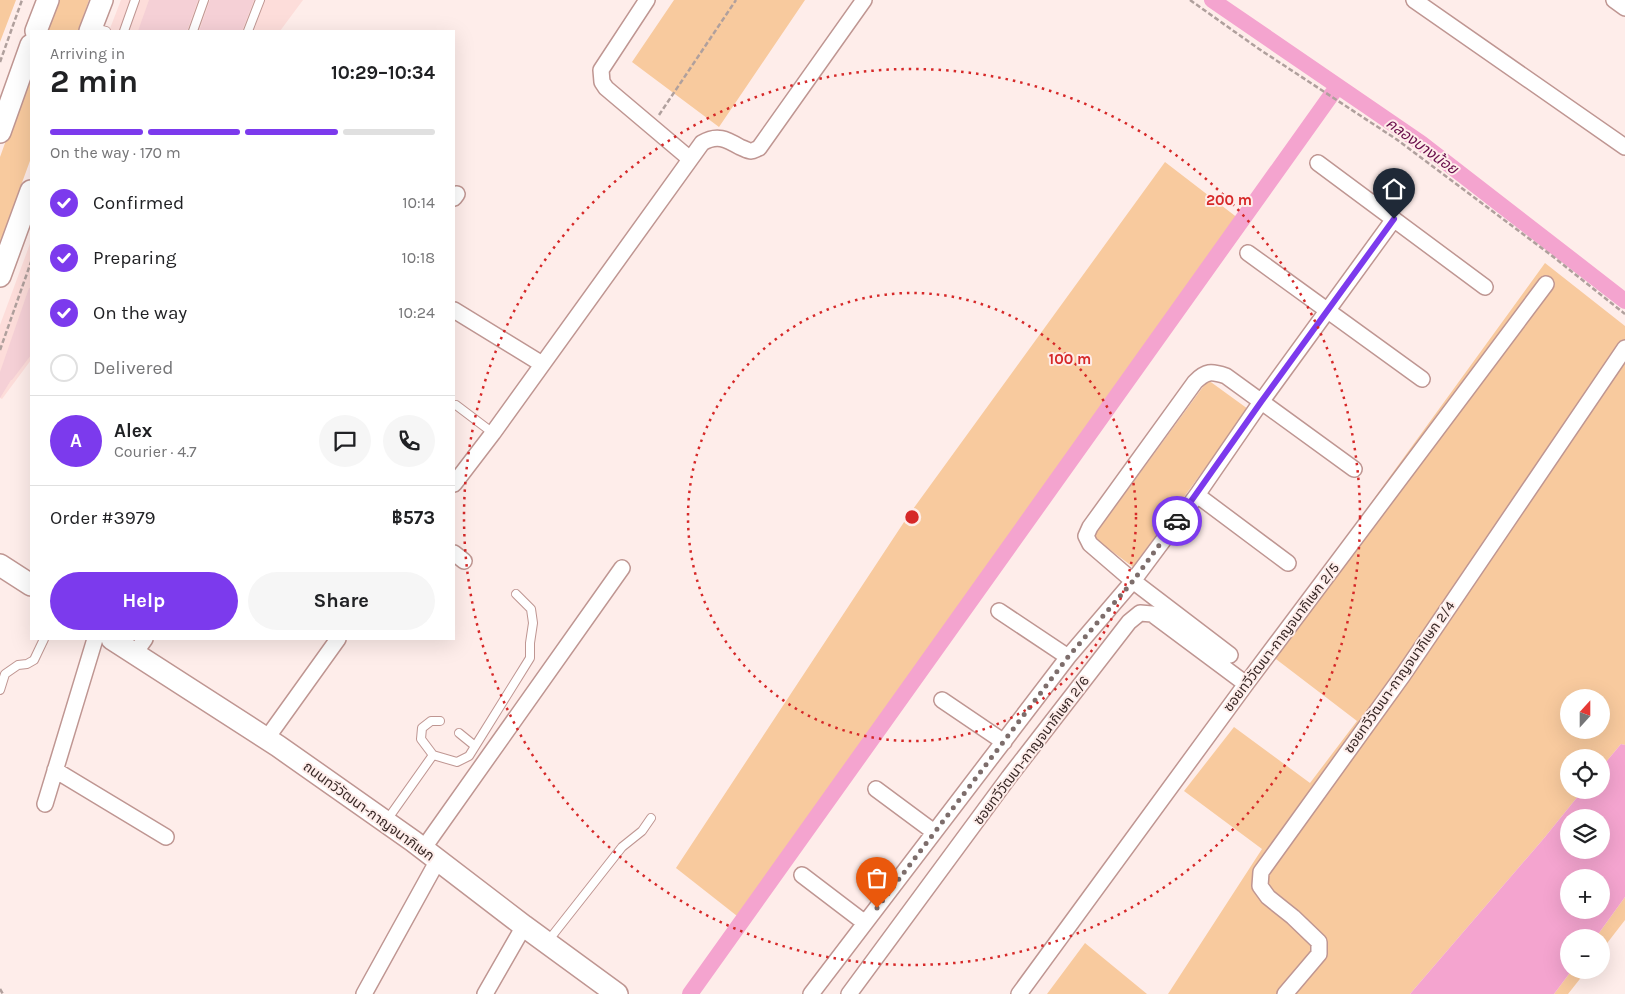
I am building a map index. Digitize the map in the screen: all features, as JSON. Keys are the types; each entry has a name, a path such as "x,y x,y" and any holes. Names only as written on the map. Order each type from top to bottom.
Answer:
{"street":[{"path":"36,30 48,0"},
{"path":"96,30 102,0"},
{"path":"648,0 605,64 601,76 606,88 690,159"},
{"path":"455,483 702,143 716,137 724,138 743,149 751,151 759,148 864,0"},
{"path":"1414,0 1625,148"},
{"path":"1614,0 1625,8"},
{"path":"0,132 30,48"},
{"path":"1318,163 1485,287"},
{"path":"0,276 30,194"},
{"path":"811,994 1068,657 1133,581 1197,495 1261,402 1394,219"},
{"path":"1248,253 1422,379"},
{"name":"ซอยทวีวัฒนา-กาญจนาภิเษก 2/5","path":"1020,994 1246,684 1546,284"},
{"path":"455,311 542,364"},
{"name":"ซอยทวีวัฒนา-กาญจนาภิเษก 2/4","path":"1285,994 1319,954 1319,942 1268,897 1260,886 1261,872 1403,675 1625,348"},
{"path":"1230,655 1133,581 1090,544 1086,536 1090,527 1195,382 1202,375 1213,372 1226,376 1354,469"},
{"path":"1197,495 1288,563"},
{"path":"0,565 30,584"},
{"path":"364,994 430,855 622,568"},
{"path":"999,611 1068,657"},
{"name":"ซอยทวีวัฒนา-กาญจนาภิเษก 2/6","path":"849,994 1009,776 1129,622 1140,613 1152,614 1246,684"},
{"path":"45,804 94,640"},
{"name":"ถนนทวีวัฒนา-กาญจนาภิเษก","path":"116,640 140,646 266,738 386,822 617,994"},
{"path":"266,738 337,640"},
{"path":"942,700 1004,742"},
{"path":"55,770 166,837"},
{"path":"876,789 934,832"},
{"path":"802,875 865,923"},
{"path":"485,994 524,926"}],"lane":[{"path":"124,30 135,0"},
{"path":"193,30 204,0"},
{"path":"248,30 260,0"},
{"path":"456,405 492,433"},
{"path":"440,721 431,721 422,728 421,739 433,755 458,762 469,756 530,658 533,623 531,609 516,594"},
{"path":"0,690 5,674 18,665 27,664 34,660 44,640"},
{"path":"459,733 475,746"},
{"path":"386,822 433,755"},
{"path":"546,942 622,847 642,831 651,818"}],"path":[{"path":"0,62 22,0"},
{"path":"651,126 736,0"},
{"path":"1190,0 1259,49 1396,139 1543,249 1625,314"},
{"path":"0,350 30,265"},
{"path":"0,989 3,994"}],"shaded area":[{"path":"0,0 16,0 0,42"},
{"path":"57,0 89,0 78,30 46,30"},
{"path":"121,0 303,0 281,30 109,30"},
{"path":"674,0 805,0 719,127 632,62"},
{"path":"30,74 30,161 0,243 0,157"},
{"path":"1165,162 1243,222 746,923 676,868 908,516"},
{"path":"30,244 30,361 2,399 0,398 0,325"},
{"path":"1545,263 1625,326 1625,745 1621,744 1610,757 1610,749 1560,749 1560,799 1576,799 1568,809 1560,809 1560,818 1545,837 1410,994 1168,994 1262,849 1184,791 1234,727 1310,783 1357,721 1264,650"},
{"path":"1208,380 1248,409 1133,567 1093,537"},
{"path":"1621,744 1625,745 1625,897 1610,918 1610,869 1560,869 1560,919 1609,919 1602,929 1560,929 1560,979 1565,979 1554,994 1410,994 1560,818 1560,859 1610,859 1610,809 1568,809 1576,799 1610,799 1610,757"},
{"path":"1625,897 1625,920 1610,939 1610,929 1602,929"},
{"path":"1085,943 1147,994 1047,994"},
{"path":"1565,979 1580,979 1568,994 1554,994"}],"building":[{"path":"149,0 198,0 187,30 138,30"},
{"path":"210,0 254,0 242,30 199,30"},
{"path":"30,288 30,356 11,380 0,398 0,372"}],"waterway":[{"name":"คลองบางน้อย","path":"1212,0 1421,143 1625,301"},
{"path":"690,994 1337,87"}],"way so far":[{"path":"877,908 1068,657 1133,581 1177,521"}],"route":[{"path":"1177,521 1394,219"}]}
